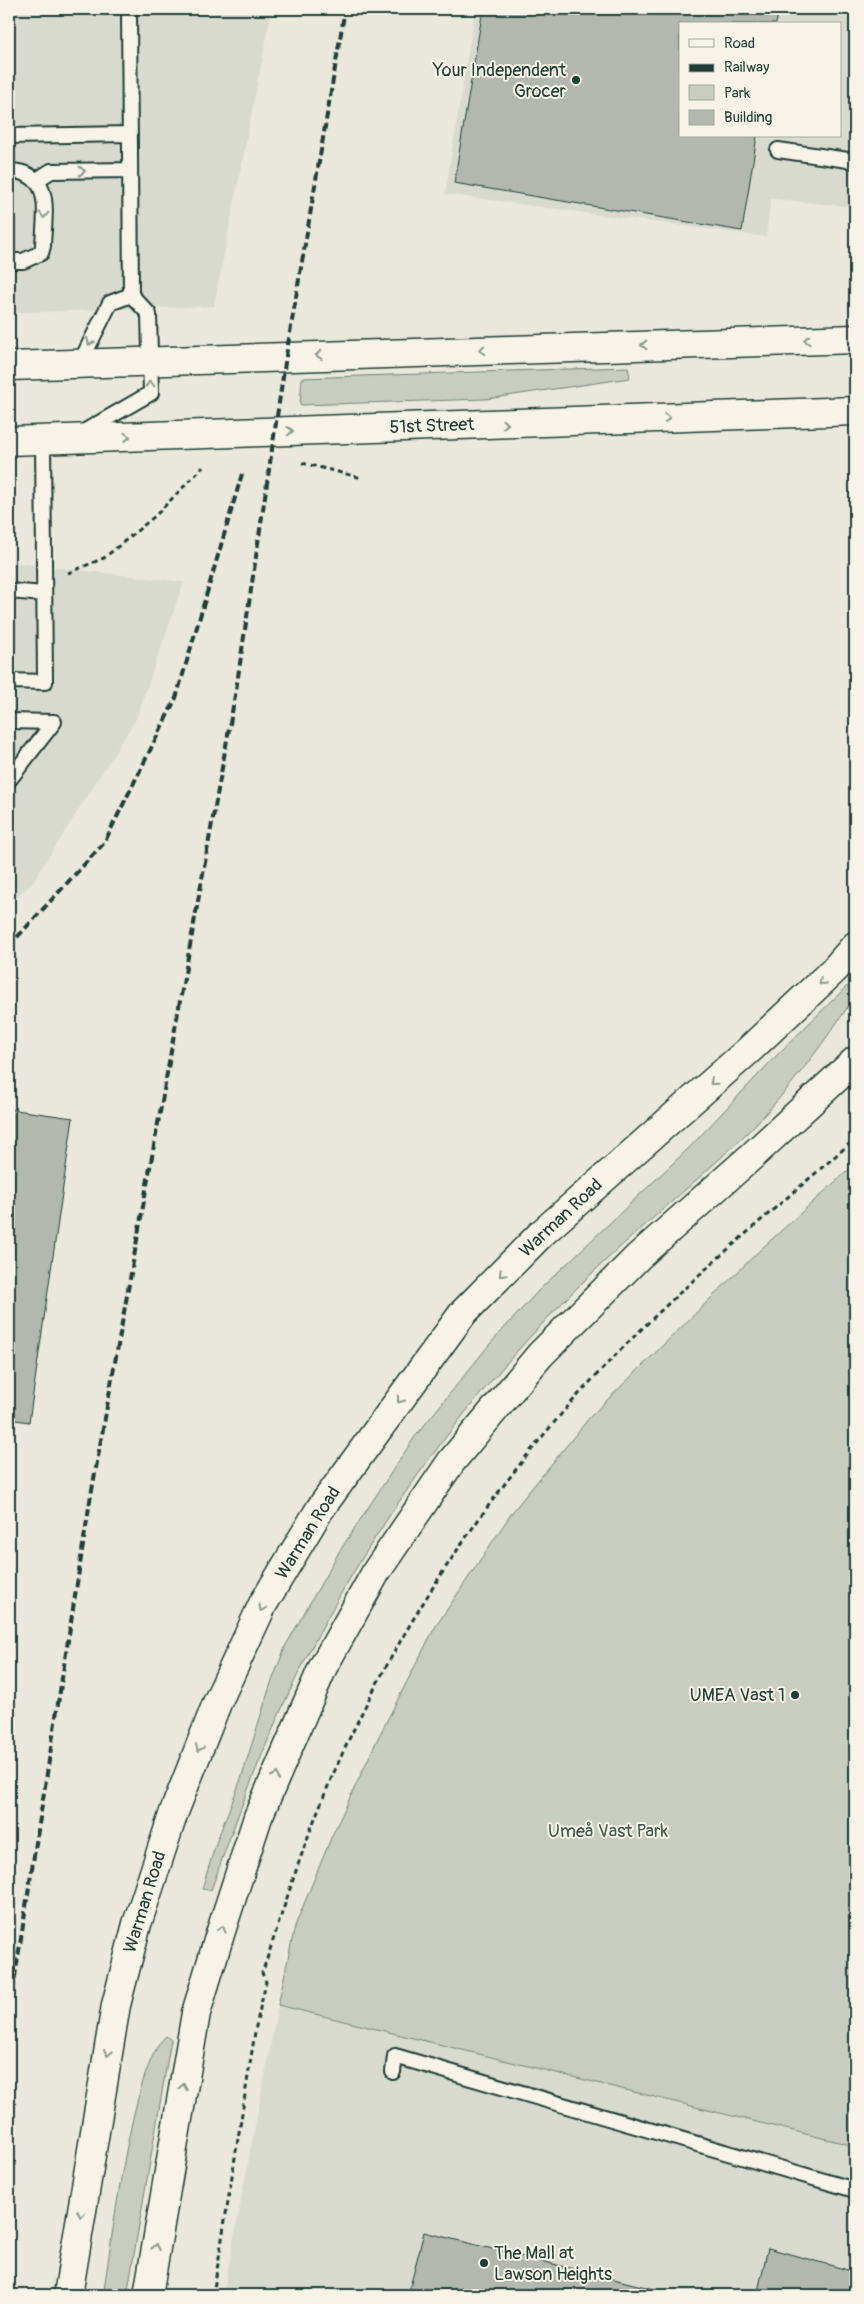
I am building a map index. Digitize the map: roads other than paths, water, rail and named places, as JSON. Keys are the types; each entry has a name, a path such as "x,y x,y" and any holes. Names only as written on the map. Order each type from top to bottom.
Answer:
{"main road":[{"path":"9,366 149,360 855,339"},
{"name":"51st Street","path":"9,442 855,412"},
{"path":"782,414 855,425"},
{"name":"Warman Road","path":"68,2295 116,2005 137,1924 174,1812 217,1703 263,1604 320,1509 463,1313 541,1234 750,1050 835,969 855,946"},
{"path":"148,2295 196,2013 220,1934 258,1816 324,1667 376,1572 451,1462 540,1355 639,1256 760,1149 855,1061"}],"lane":[{"path":"71,439 151,393 149,314 131,295 130,9"},
{"path":"9,136 130,134"},
{"path":"778,150 855,161"},
{"path":"37,180 51,171 130,170"},
{"path":"9,172 26,174 37,180 42,189 44,202 43,246 41,253 34,258 9,261"},
{"path":"80,363 110,303 131,295"},
{"path":"9,681 45,682 44,440"},
{"path":"9,591 44,589"},
{"path":"9,721 54,722 9,780"},
{"path":"392,2072 395,2056 855,2190"}],"railway":[{"path":"9,2014 90,1501 236,690 286,356 345,9"},
{"path":"9,946 104,843 176,698 242,474"}],"place":[{"name":"Your Independent Grocer","path":"576,80"},
{"name":"UMEA Vast 1","path":"795,1695"},
{"name":"The Mall at Lawson Heights","path":"484,2263"}],"park label":[{"name":"Umeå Vast Park","path":"608,1831"}]}
